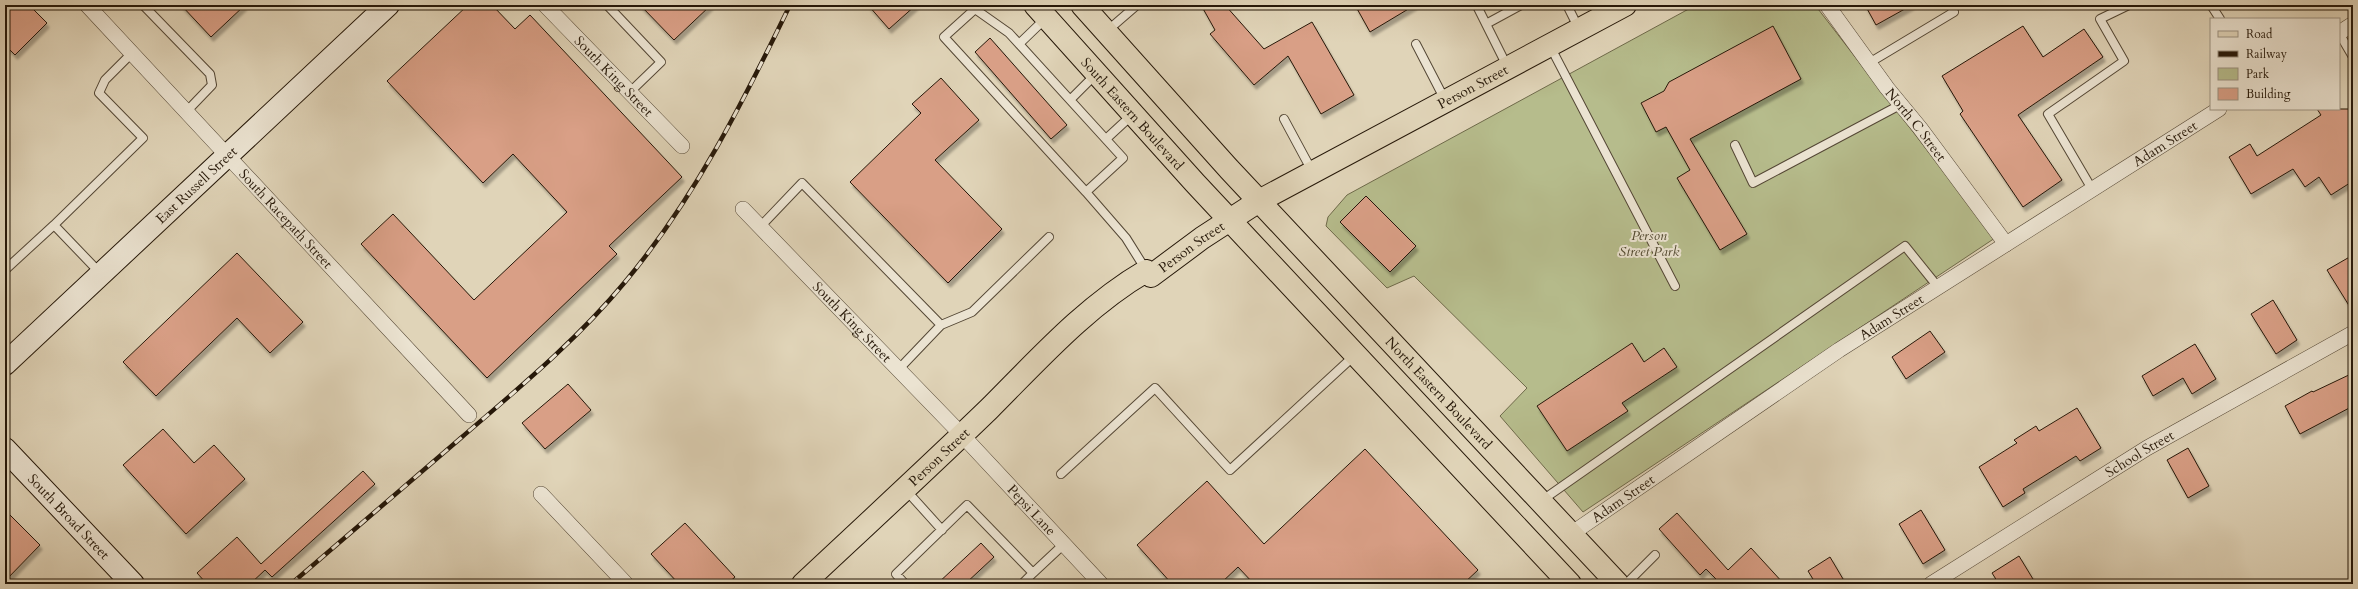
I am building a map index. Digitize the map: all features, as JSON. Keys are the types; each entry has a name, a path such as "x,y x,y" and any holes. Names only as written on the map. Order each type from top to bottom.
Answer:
{"main road":[{"path":"1082,5 1259,201"},
{"name":"Person Street","path":"803,584 962,435 1081,318 1113,293 1146,271 1151,276 1202,238 1231,222 1259,201 1625,5"},
{"name":"South Eastern Boulevard","path":"1041,11 1132,114 1231,222"},
{"name":"North Eastern Boulevard","path":"1259,201 1618,584"},
{"path":"1231,222 1570,584"}],"street":[{"name":"South Racepath Street","path":"86,5 187,111 469,415"},
{"name":"East Russell Street","path":"5,364 388,5"},
{"name":"South King Street","path":"545,5 682,146"},
{"name":"North C Street","path":"1827,5 1900,105 2006,244"},
{"path":"2340,32 2353,24"},
{"name":"Adam Street","path":"1571,534 1839,350 2217,110"},
{"name":"South King Street","path":"743,209 962,435"},
{"name":"School Street","path":"1931,584 2147,448 2353,333"},
{"name":"Pepsi Lane","path":"962,435 1101,584"},
{"name":"South Broad Street","path":"5,449 133,584"},
{"path":"541,494 626,584"}],"lane":[{"path":"143,5 210,74 212,85 187,111"},
{"path":"607,5 661,62 630,92"},
{"path":"1106,32 1137,5"},
{"path":"1486,24 1521,5"},
{"path":"1567,5 1580,30"},
{"path":"1869,63 1954,12 1950,5"},
{"path":"2092,189 2048,114 2124,61 2100,19 2128,5"},
{"path":"2211,5 2219,18"},
{"path":"1478,8 1508,68"},
{"path":"1086,192 1123,158 1020,44 1009,33 975,10 944,37 1086,192 1126,238 1146,271"},
{"path":"1020,44 1041,11"},
{"path":"2340,35 2353,57"},
{"path":"1416,44 1446,101"},
{"path":"1550,46 1675,286"},
{"path":"5,270 54,225 143,138 99,93 105,80 132,53"},
{"path":"1071,99 1097,74"},
{"path":"1735,145 1753,183 1900,105"},
{"path":"1106,139 1132,114"},
{"path":"1284,118 1313,173"},
{"path":"760,227 802,183 941,325"},
{"path":"54,225 101,274"},
{"path":"898,370 941,325 972,312 1049,237"},
{"path":"1540,501 1905,246 1938,286"},
{"path":"1061,474 1156,388 1230,470 1355,355"},
{"path":"904,489 942,530"},
{"path":"906,584 896,574 968,505 1033,573"},
{"path":"1022,584 1064,544"},
{"path":"1626,584 1655,555"}],"green space":[{"name":"Person Street Park","path":"1696,5 1815,5 1995,238 1583,512 1500,416 1527,388 1414,276 1387,288 1326,226 1328,217 1347,195"}],"building":[{"path":"5,5 29,5 47,23 15,55 5,45"},
{"path":"181,5 245,5 211,37"},
{"path":"468,5 492,5 515,29 530,15 682,177 609,246 617,254 487,378 361,244 393,214 474,300 567,212 513,154 483,183 387,81"},
{"path":"640,5 711,5 674,40"},
{"path":"868,5 916,5 889,29"},
{"path":"1201,5 1225,5 1264,49 1312,22 1354,95 1321,114 1288,56 1254,85 1210,34 1215,30"},
{"path":"1355,5 1415,5 1370,32"},
{"path":"1865,5 1912,5 1876,25"},
{"path":"1773,26 1801,79 1690,139 1747,234 1720,250 1677,178 1690,170 1666,127 1656,132 1641,103 1664,91 1669,82"},
{"path":"2023,26 2043,57 2084,29 2103,57 2018,115 2062,180 2023,207 1960,114 1963,111 1942,76"},
{"path":"990,38 1067,125 1051,139 975,52"},
{"path":"941,78 979,120 935,160 1002,229 948,283 850,182 921,113 912,104"},
{"path":"2353,109 2353,181 2331,195 2319,177 2305,187 2293,169 2251,194 2229,157 2250,144 2257,156 2321,115 2318,110"},
{"path":"1366,196 1416,246 1390,272 1340,222"},
{"path":"237,253 303,322 270,353 237,318 156,396 123,362"},
{"path":"2353,255 2353,312 2327,270"},
{"path":"2273,300 2297,340 2276,354 2251,314"},
{"path":"1930,331 1945,352 1906,379 1892,357"},
{"path":"1632,343 1644,362 1664,348 1677,367 1622,403 1628,411 1567,451 1537,406"},
{"path":"2195,344 2216,379 2192,394 2183,378 2153,396 2142,376"},
{"path":"2353,373 2353,406 2300,434 2285,406 2312,391 2313,392"},
{"path":"568,384 591,410 545,449 522,423"},
{"path":"2077,408 2101,448 2080,461 2076,456 2023,489 2025,493 2003,507 1979,467 2017,443 2014,440 2036,426 2039,431"},
{"path":"163,429 194,463 214,445 245,479 186,534 123,465"},
{"path":"2188,448 2209,486 2188,498 2167,460"},
{"path":"1365,449 1478,570 1463,584 1254,584 1238,567 1220,584 1172,584 1137,545 1207,481 1264,544"},
{"path":"363,471 375,484 272,577 265,570 250,584 207,584 197,573 237,537 261,564"},
{"path":"5,510 40,545 5,581"},
{"path":"1921,510 1945,550 1923,564 1899,524"},
{"path":"1677,513 1728,570 1751,548 1784,584 1713,584 1717,580 1706,569 1700,575 1659,529"},
{"path":"685,523 735,577 727,584 679,584 651,554"},
{"path":"981,543 994,557 965,584 937,584"},
{"path":"2019,556 2036,584 1999,584 1992,573"},
{"path":"1830,557 1846,584 1816,584 1808,571"}],"railway":[{"path":"291,584 547,363 607,303 650,250 696,183 736,113 790,5"}]}
